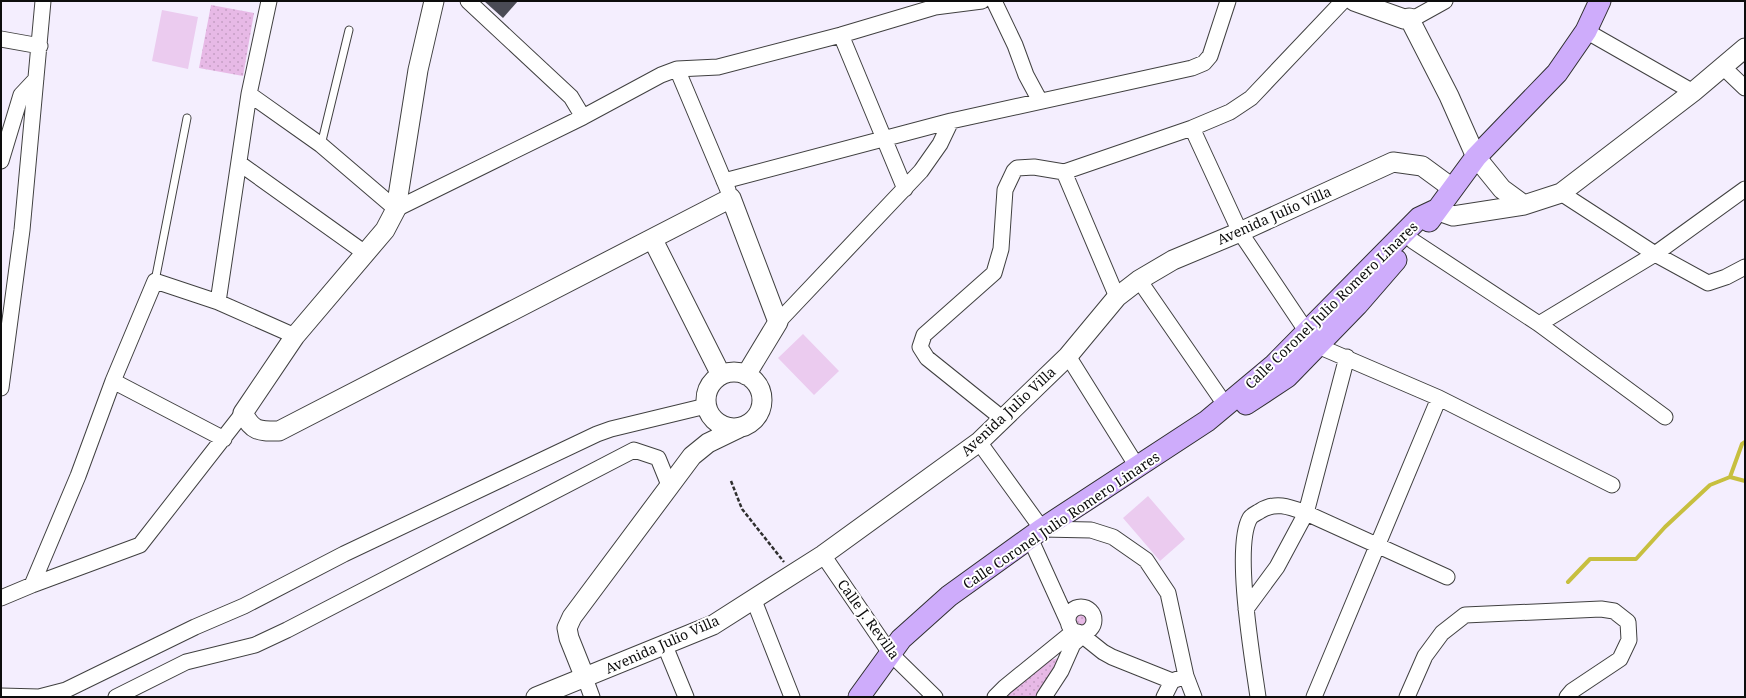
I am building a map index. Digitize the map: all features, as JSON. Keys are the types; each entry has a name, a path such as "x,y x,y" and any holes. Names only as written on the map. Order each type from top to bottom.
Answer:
{"main road":[{"path":"1436,210 1476,157 1557,74 1586,31 1600,1"},
{"name":"Calle Coronel Julio Romero Linares","path":"859,697 901,639 949,596 1036,533 1138,468 1207,421 1274,365 1357,305 1425,227 1436,210"},
{"name":"Calle Coronel Julio Romero Linares","path":"1207,421 1238,409 1287,377 1312,339 1419,218 1436,210"}],"street":[{"path":"1,388 21,237 43,1"},
{"path":"218,302 249,94 269,1"},
{"path":"1,598 140,545 224,439 295,336 385,230 396,209 418,70 434,1"},
{"path":"468,1 571,97 583,117"},
{"path":"396,209 583,117 661,75 677,69 718,68 841,35 935,7 982,1"},
{"path":"994,1 1015,44 1026,75 1040,101"},
{"path":"724,181 951,121 1192,68 1204,63 1210,56 1228,1"},
{"path":"1003,419 927,358 920,347 924,335 994,273 1001,249 1006,190 1014,171 1017,168 1034,167 1064,172 1192,128 1230,112 1251,98 1343,1"},
{"path":"1354,1 1404,19 1418,16 1445,1"},
{"path":"1409,18 1448,96 1476,157 1502,189 1524,205"},
{"path":"1586,31 1693,92"},
{"path":"841,35 904,188"},
{"path":"1,39 40,46"},
{"path":"1436,210 1453,216 1524,205 1561,193 1693,92 1745,48"},
{"path":"1723,67 1745,88"},
{"path":"677,69 731,198 778,322"},
{"path":"1,161 21,95 36,79"},
{"path":"249,94 321,144 396,209"},
{"path":"746,375 778,322 921,171 936,149 951,121"},
{"path":"1192,128 1240,232 1312,339 1346,357 1439,398 1612,485"},
{"name":"Avenida Julio Villa","path":"536,697 665,646 713,625 753,598 823,555 979,442 1068,356 1117,296 1139,280 1173,260 1240,232 1393,162 1422,166 1452,188"},
{"path":"239,163 365,253"},
{"path":"1064,172 1117,296"},
{"path":"1539,324 1655,254 1745,189"},
{"path":"1561,193 1655,254 1708,283 1726,278 1745,267"},
{"path":"243,413 249,425 261,431 279,431 653,240 731,198"},
{"path":"653,240 721,375"},
{"path":"1413,241 1539,324 1665,417"},
{"path":"1139,280 1226,406"},
{"path":"32,585 78,476 113,381 155,281 218,302 295,336"},
{"path":"1068,356 1138,468"},
{"path":"1246,609 1277,568 1306,513 1346,357"},
{"path":"592,697 569,638 567,628 572,617 692,456 708,443 752,422 758,415 762,406 762,396 759,387 746,375 738,372 729,372 721,375 709,386 706,396 708,410 716,422 724,427 738,428"},
{"path":"113,381 224,439"},
{"path":"1314,697 1439,398"},
{"path":"692,456 708,410"},
{"path":"1,696 39,697 66,690 195,627 244,606 344,554 597,434 611,429 708,410"},
{"path":"979,442 1036,533 1059,602 1078,631 1112,658 1172,681 1186,676"},
{"path":"116,697 186,662 255,645 287,630 634,450 658,458 670,485"},
{"path":"1258,697 1246,609 1244,559 1246,532 1250,517 1267,506 1282,505 1306,513 1447,577"},
{"path":"1036,533 1091,530 1113,537 1146,560 1168,593 1186,676 1194,697"},
{"name":"Calle J. Revilla","path":"823,555 890,653 935,697"},
{"path":"753,598 792,697"},
{"path":"995,697 1005,687 1078,631 1093,626 1094,618 1090,610 1059,602"},
{"path":"1078,607 1071,612 1069,616 1078,631"},
{"path":"1407,697 1425,656 1442,633 1465,615 1601,610 1614,611 1628,622 1629,640 1620,659 1572,691 1567,697"},
{"path":"1044,697 1061,671 1078,631"},
{"path":"665,646 686,697"},
{"path":"1164,697 1172,681"}],"lane":[{"path":"321,144 348,30"},
{"path":"155,281 187,118"}],"path":[{"path":"731,481 742,510 793,573"}],"shaded area":[{"path":"211,5 254,13 243,76 199,68"},
{"path":"162,10 198,17 188,69 152,61"},
{"path":"803,334 839,371 814,395 778,358"},
{"path":"1148,496 1185,539 1160,561 1123,518"},
{"path":"1082,611 1087,613 1089,618 1087,623 1082,625 1077,623 1075,618 1077,613"},
{"path":"1058,658 1056,671 1038,697 1005,697 1044,662"}],"building":[{"path":"484,1 518,1 503,18"}],"waterway":[{"path":"1568,582 1590,559 1636,559 1665,527 1710,485 1730,477 1742,444 1745,442"},
{"path":"1730,477 1745,481"}]}
